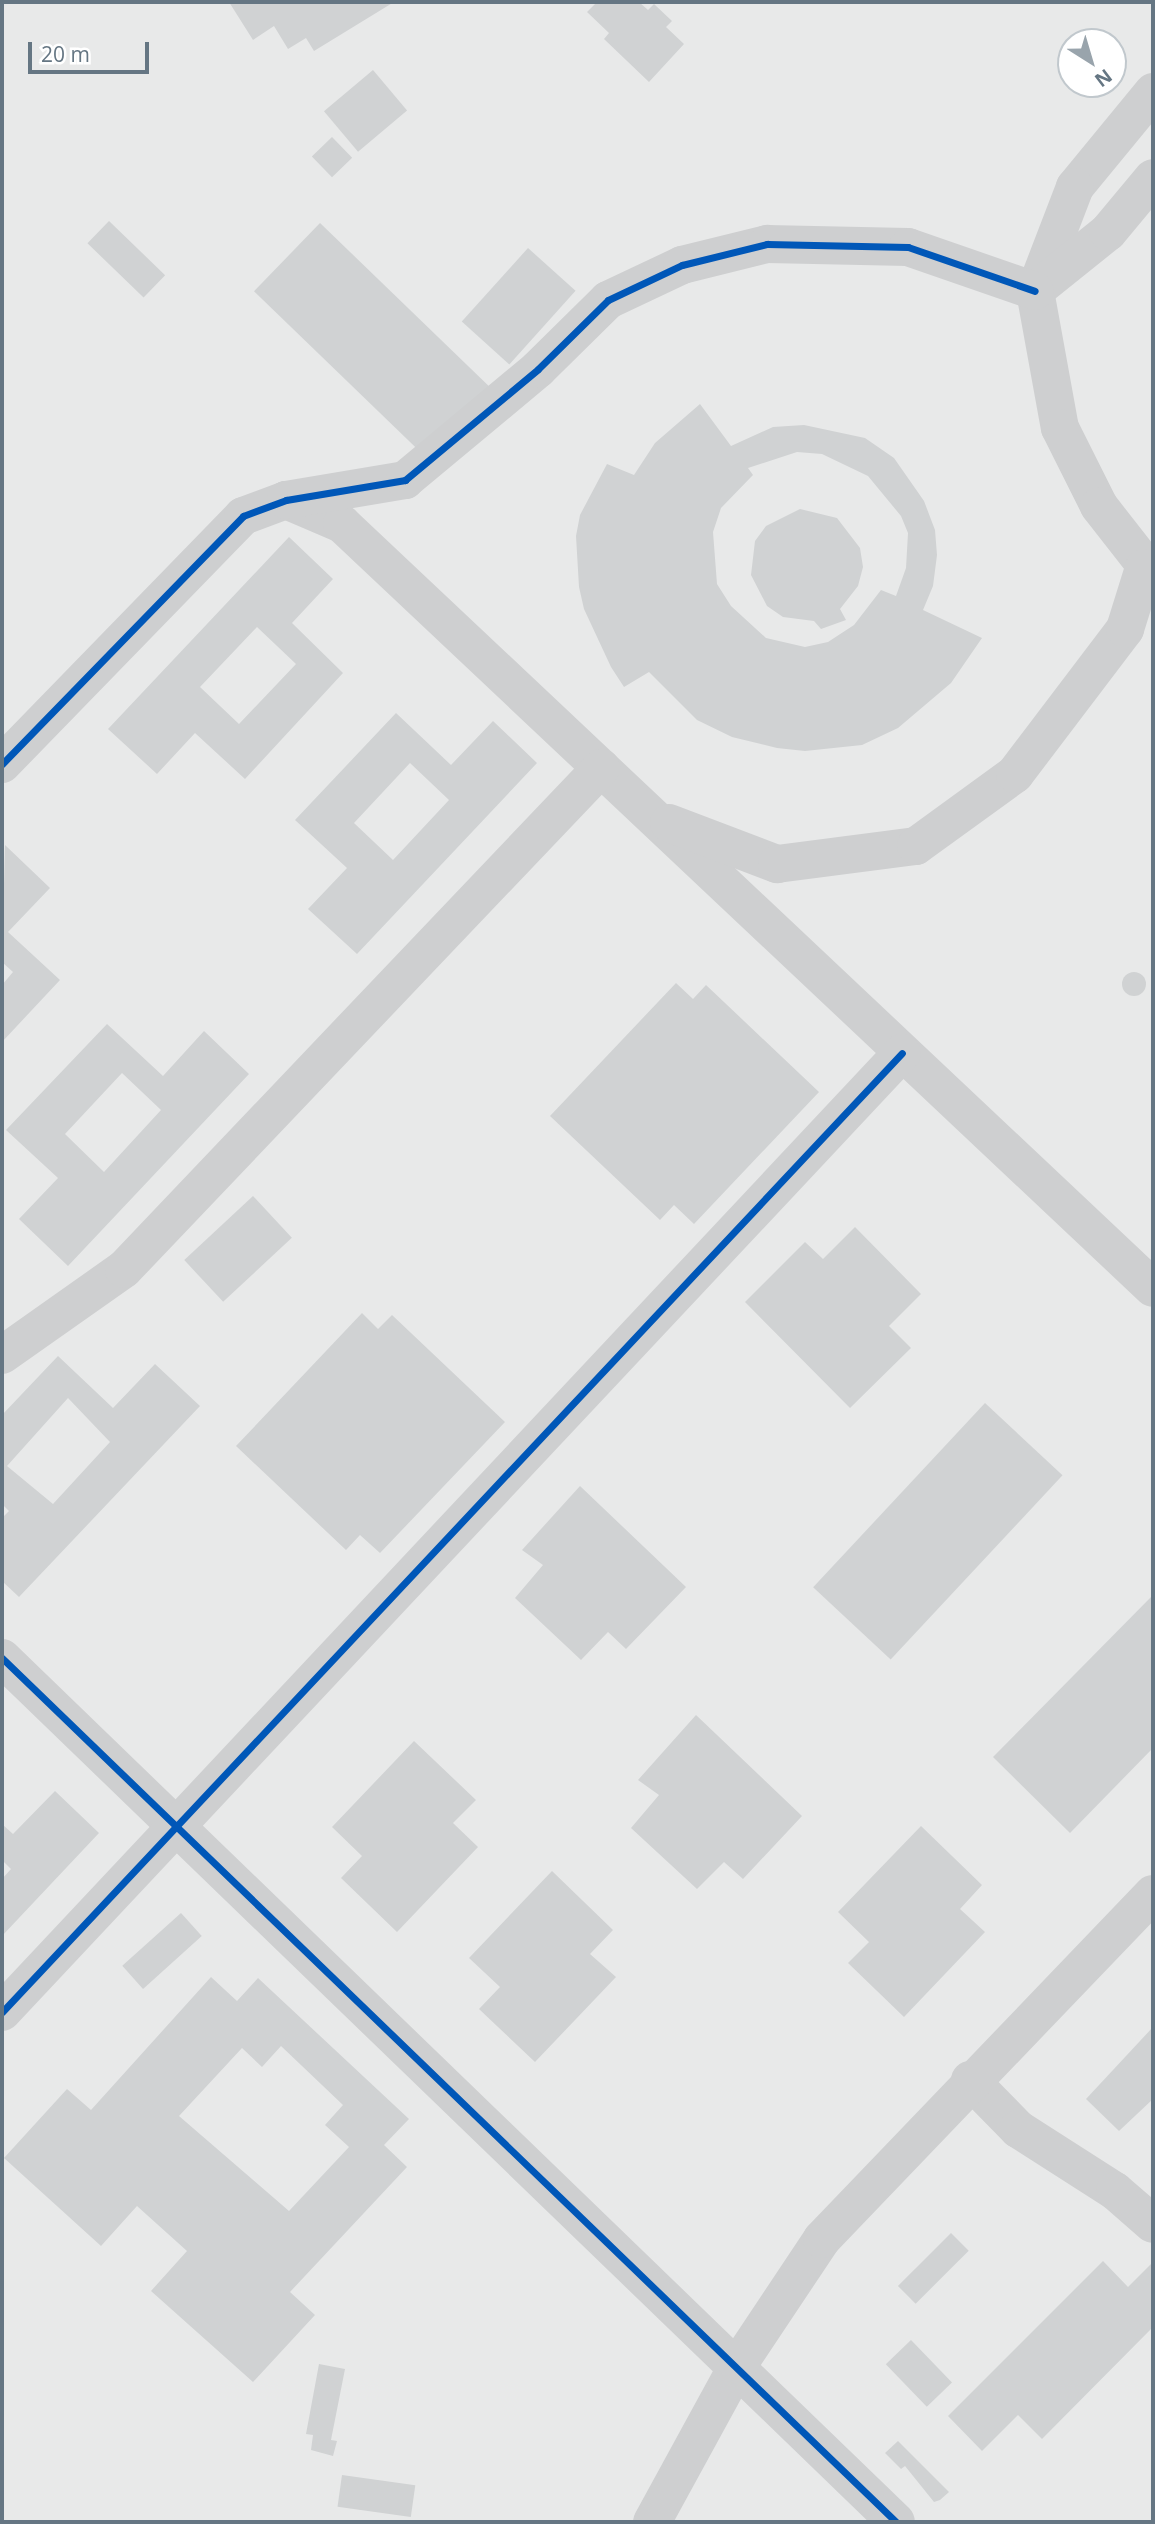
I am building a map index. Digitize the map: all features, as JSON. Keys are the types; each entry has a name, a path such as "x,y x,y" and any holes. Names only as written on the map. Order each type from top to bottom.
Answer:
{"street":[{"path":"653,817 777,864 916,846 1015,774 1125,629 1149,571 1099,506 1060,428 1035,290 1075,187 1153,92"},
{"path":"1035,290 1108,232 1153,178"},
{"path":"2,764 243,516 286,500 405,480 538,369 608,300 682,265 767,244 908,247 1035,290"},
{"path":"286,500 342,524 1153,1287"},
{"path":"2,1355 124,1269 601,768"},
{"path":"2,2012 902,1053"},
{"path":"2,1658 737,2365 896,2522"},
{"path":"652,2522 737,2365 822,2239 970,2080 1153,1894"},
{"path":"970,2080 1018,2129 1115,2192 1153,2224"}],"shaded area":[{"path":"2,2 1153,2 1153,2522 2,2522"}],"building":[{"path":"229,2 394,2 314,51 306,38 288,49 274,26 253,40"},
{"path":"597,2 639,2 648,10 654,4 672,21 666,27 684,44 649,82 604,39 609,33 587,12"},
{"path":"373,70 407,111 358,152 324,111"},
{"path":"332,137 352,158 332,177 312,156"},
{"path":"109,221 165,275 144,297 87,243"},
{"path":"320,223 490,387 424,455 254,291"},
{"path":"528,248 576,291 509,364 462,322"},
{"path":"700,404 731,446 773,427 804,425 865,438 894,458 924,501 935,530 937,555 933,586 923,610 982,638 951,683 898,728 862,745 805,751 777,748 732,737 697,720 649,672 624,687 611,667 584,609 579,587 576,536 580,515 607,464 634,475 655,443","holes":["797,452 822,454 868,476 901,516 908,533 906,568 896,596 881,590 854,625 828,642 805,647 766,638 731,606 717,584 713,532 721,508 753,475 748,468"]},
{"path":"800,509 837,518 860,548 863,567 858,586 840,609 846,620 821,629 814,621 783,617 767,606 751,575 755,541 766,526"},
{"path":"289,537 333,579 292,623 343,673 245,779 195,733 157,774 108,729","holes":["257,627 296,664 239,724 200,687"]},
{"path":"396,713 451,765 493,721 537,763 357,954 308,909 347,868 295,820","holes":["410,763 449,800 393,860 354,823"]},
{"path":"5,845 50,888 8,932 60,980 2,1042 2,985 13,972 2,962"},
{"path":"1134,972 1143,975 1146,984 1143,993 1134,996 1125,993 1122,984 1125,975"},
{"path":"676,983 693,999 706,985 819,1092 694,1224 674,1205 660,1220 550,1116"},
{"path":"107,1024 163,1076 204,1031 249,1074 68,1266 19,1219 58,1178 6,1130","holes":["122,1073 161,1110 104,1172 65,1134"]},
{"path":"253,1196 292,1238 223,1302 184,1260"},
{"path":"855,1227 921,1294 889,1326 911,1348 850,1408 745,1302 805,1242 823,1259"},
{"path":"362,1313 378,1329 392,1315 505,1422 380,1553 360,1535 346,1550 236,1446"},
{"path":"58,1356 113,1408 155,1364 200,1406 19,1597 2,1581 2,1518 9,1511 2,1504 2,1415","holes":["68,1398 110,1442 53,1504 7,1466"]},
{"path":"985,1403 1063,1475 891,1660 813,1587"},
{"path":"580,1486 686,1587 626,1649 608,1632 581,1660 515,1598 543,1565 522,1550"},
{"path":"1153,1595 1153,1748 1070,1833 993,1757"},
{"path":"696,1715 802,1816 743,1879 724,1862 697,1889 631,1828 659,1795 638,1780"},
{"path":"414,1741 476,1800 453,1823 478,1847 397,1932 341,1878 362,1856 332,1827"},
{"path":"55,1791 99,1833 2,1936 2,1879 11,1869 2,1860 2,1824 13,1834"},
{"path":"921,1826 982,1885 960,1909 985,1932 904,2017 848,1963 869,1942 838,1912"},
{"path":"552,1871 613,1930 590,1954 616,1977 535,2062 479,2009 500,1987 469,1958"},
{"path":"181,1913 202,1936 143,1989 122,1966"},
{"path":"211,1977 237,2001 258,1978 409,2119 384,2145 407,2167 290,2292 315,2315 253,2382 151,2291 187,2251 137,2206 101,2246 4,2158 67,2089 91,2110","holes":["281,2046 343,2105 325,2125 349,2147 289,2211 179,2116 242,2048 262,2067"]},
{"path":"1153,2027 1153,2099 1119,2131 1086,2099"},
{"path":"951,2233 969,2251 916,2304 898,2286"},
{"path":"1103,2261 1128,2287 1153,2262 1153,2327 1042,2439 1018,2415 982,2451 948,2416"},
{"path":"911,2340 952,2382 927,2407 886,2364"},
{"path":"319,2364 345,2369 331,2440 337,2441 333,2456 311,2450 313,2435 306,2434"},
{"path":"898,2441 949,2492 940,2500 934,2502 905,2466 901,2469 885,2453"},
{"path":"342,2475 415,2485 411,2517 338,2507"}],"cycle path":[{"path":"2,764 243,516 286,500 405,480 538,369 608,300 682,265 767,244 908,247 1035,291"},
{"path":"2,2012 902,1053"},
{"path":"2,1658 896,2522"}]}
